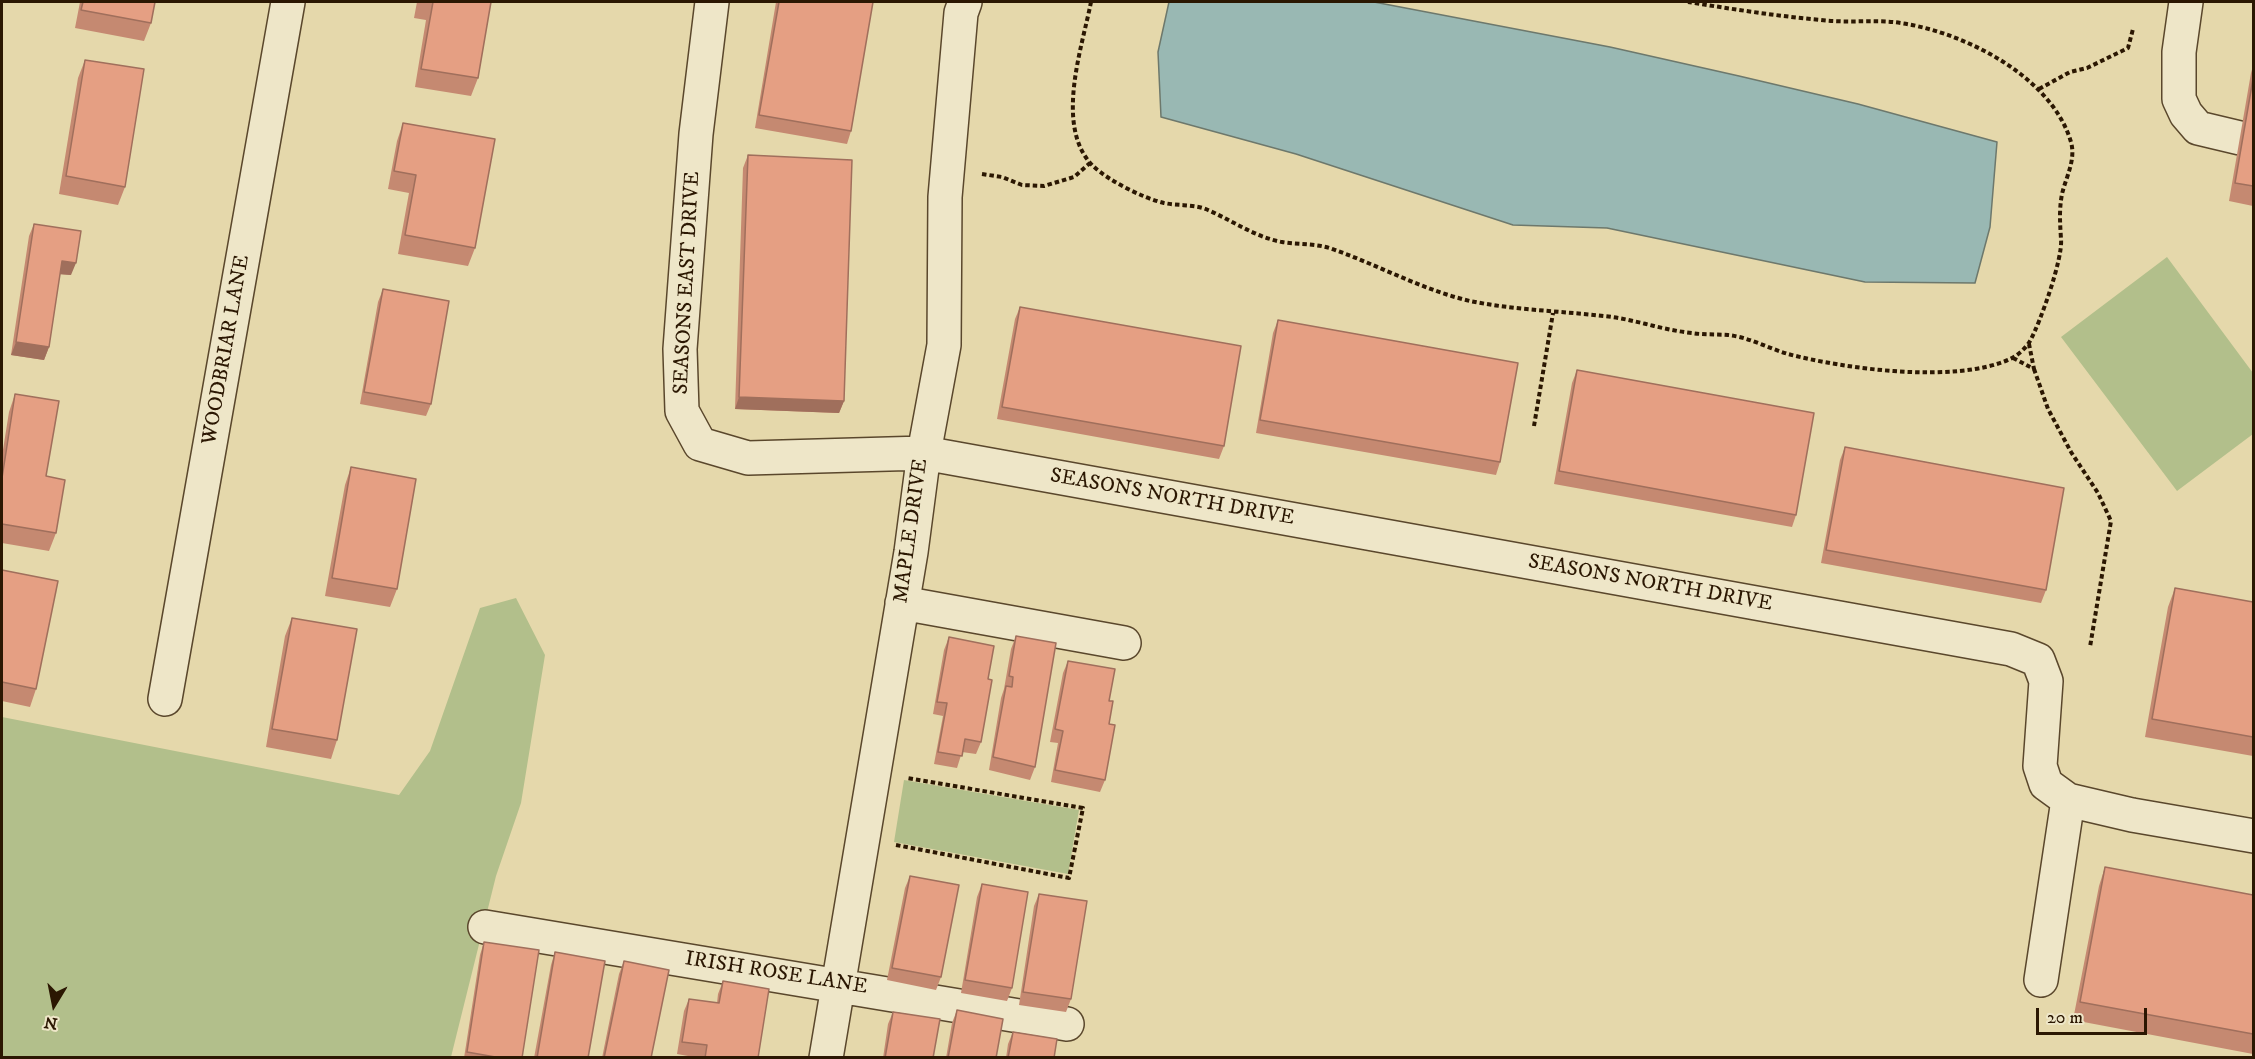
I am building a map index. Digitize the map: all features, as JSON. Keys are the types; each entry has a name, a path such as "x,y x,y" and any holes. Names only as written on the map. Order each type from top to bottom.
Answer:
{"street":[{"name":"WOODBRIAR LANE","path":"165,699 288,2"},
{"name":"SEASONS EAST DRIVE","path":"712,2 696,134 685,277 680,349 682,411 700,444 748,458 924,453"},
{"name":"MAPLE DRIVE","path":"826,1058 902,603 924,453 944,345 945,197 962,12 965,2"},
{"path":"2186,2 2179,52 2178,99 2186,114 2198,128 2240,138"},
{"name":"SEASONS NORTH DRIVE","path":"924,453 2011,649 2038,660 2046,681 2040,766 2046,784 2068,800 2132,815 2253,836"},
{"path":"902,603 1124,643"},
{"path":"2041,980 2068,800"},
{"name":"IRISH ROSE LANE","path":"485,927 1067,1024"}],"path":[{"path":"1091,2 1072,102 1076,136 1090,163 1114,182 1161,203 1204,208 1240,228 1279,242 1322,245 1411,281 1469,300 1553,313 1607,316 1691,333 1733,335 1794,355 1860,367 1917,373 1972,370 2013,358 2029,344 2053,283 2062,246 2059,216 2062,192 2071,165 2072,145 2058,115 2038,89 2015,71 1969,43 1936,30 1891,22 1848,23 1769,15 1688,2"},
{"path":"2038,89 2070,72 2087,68 2128,48 2133,29"},
{"path":"975,174 1002,177 1022,185 1044,186 1074,177 1090,163"},
{"path":"1534,426 1553,313"},
{"path":"2029,344 2034,369 2048,409 2071,452 2098,493 2111,521 2090,647"},
{"path":"2013,358 2034,369"},
{"path":"890,844 1070,878 1083,808 901,777"}],"green space":[{"path":"2167,257 2253,373 2253,434 2177,491 2061,337"},
{"path":"516,598 545,655 521,803 496,876 451,1057 2,1057 2,717 399,795 430,751 480,608"},
{"path":"904,780 1079,810 1068,874 894,842"}],"water":[{"path":"1169,2 1374,2 1610,47 1858,104 1997,142 1990,227 1975,283 1865,282 1607,228 1513,225 1296,154 1161,117 1158,52"}],"building":[{"path":"83,2 155,2 151,23 81,10"},
{"path":"433,2 491,2 478,78 421,69"},
{"path":"779,2 873,2 851,131 759,115"},
{"path":"85,60 144,69 125,187 66,176"},
{"path":"2253,79 2253,186 2235,183"},
{"path":"403,123 495,139 475,248 405,235 416,175 394,171"},
{"path":"748,155 852,160 844,401 739,397"},
{"path":"34,224 81,231 76,263 62,261 49,347 16,342"},
{"path":"383,289 449,301 431,404 364,392"},
{"path":"1020,307 1241,346 1224,446 1002,407"},
{"path":"1278,320 1518,363 1500,462 1260,420"},
{"path":"1577,370 1814,413 1796,515 1559,471"},
{"path":"15,394 59,401 46,476 65,480 56,533 2,524 2,478"},
{"path":"1845,447 2064,488 2046,590 1826,550"},
{"path":"351,467 416,479 397,589 332,578"},
{"path":"2,570 58,581 36,689 2,682"},
{"path":"2175,588 2253,602 2253,737 2152,719"},
{"path":"292,618 357,629 337,740 272,729"},
{"path":"1016,636 1056,643 1035,767 993,757 1006,686 1012,687 1013,677 1009,676"},
{"path":"949,637 994,646 988,679 992,680 981,742 965,739 962,756 938,752 947,703 937,702"},
{"path":"1068,661 1115,669 1109,701 1113,701 1109,724 1115,725 1105,780 1055,770 1063,731 1055,729"},
{"path":"2105,867 2253,895 2253,1034 2080,1002"},
{"path":"910,876 959,885 941,977 892,968"},
{"path":"982,884 1028,892 1012,988 965,980"},
{"path":"1039,894 1087,901 1071,999 1023,992"},
{"path":"484,942 539,950 522,1058 501,1058 467,1052"},
{"path":"555,952 605,961 588,1058 537,1058"},
{"path":"624,961 669,970 651,1058 604,1058"},
{"path":"723,981 769,989 758,1058 705,1058 707,1045 682,1042 689,999 719,1003"},
{"path":"957,1010 1003,1019 996,1058 948,1058"},
{"path":"893,1012 940,1019 933,1058 885,1058"},
{"path":"1013,1032 1057,1039 1054,1058 1008,1058"}]}
